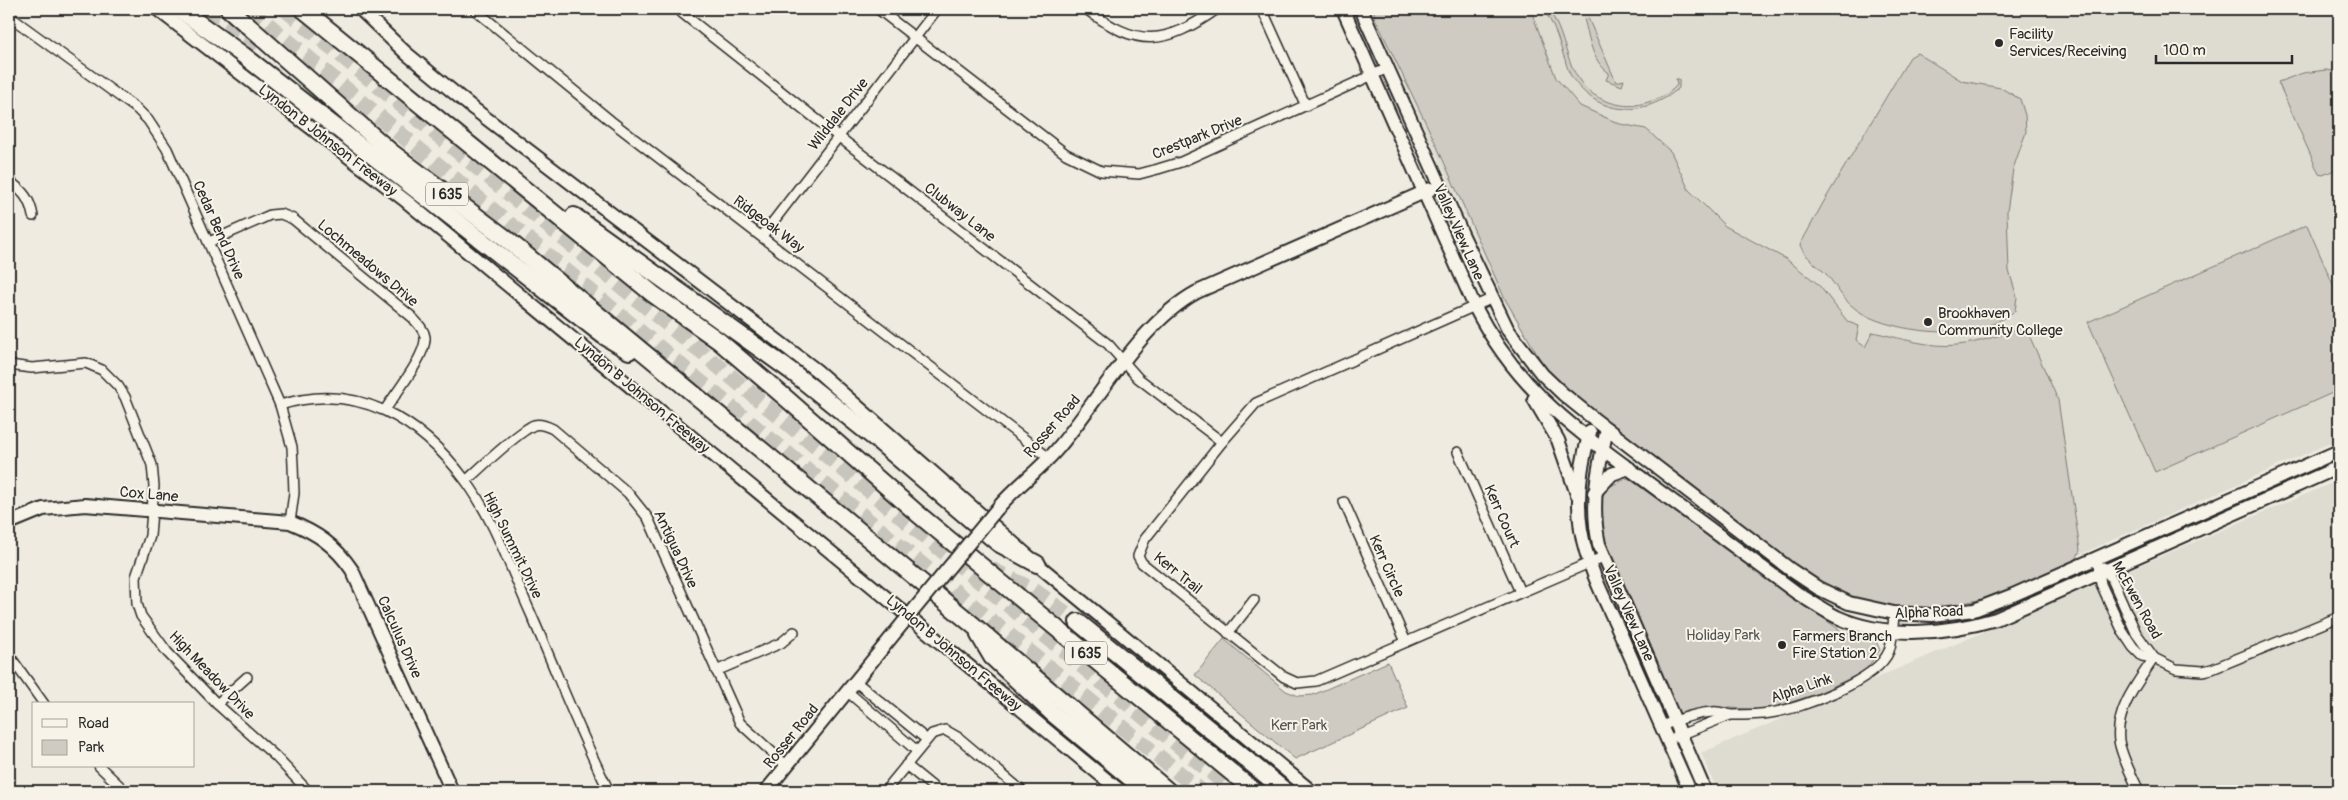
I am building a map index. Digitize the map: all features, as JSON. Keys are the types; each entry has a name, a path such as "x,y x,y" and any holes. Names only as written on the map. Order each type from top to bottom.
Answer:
{"highway":[{"path":"179,9 243,55 604,336 670,374"},
{"name":"Lyndon B Johnson Freeway","path":"228,9 391,152 504,237 972,625 1168,791"},
{"name":"I 635","path":"303,9 549,207 653,294 718,341 788,399 918,514 1254,791"},
{"path":"549,207 576,217 748,339 870,434 998,543 1037,564"},
{"path":"1078,622 1285,791"},
{"path":"972,625 992,657 1051,712 1146,791"}],"main road":[{"name":"Lyndon B Johnson Freeway","path":"157,9 406,201 1120,791"},
{"path":"360,9 407,54 474,109 823,377 1037,564 1311,791"},
{"name":"Valley View Lane","path":"1342,9 1475,307 1497,347 1523,379 1552,409 1602,450"},
{"name":"Valley View Lane","path":"1361,9 1367,15 1388,68 1440,185 1508,330 1527,356 1563,394 1607,429 1594,493 1594,518 1603,557 1674,722 1673,738 1690,791"},
{"name":"Rosser Road","path":"766,791 997,509 1019,485 1049,458 1161,318 1184,299 1440,185"},
{"path":"1523,379 1558,440 1579,504"},
{"name":"Valley View Lane","path":"1594,419 1582,469 1579,504 1581,531 1589,562 1661,726 1673,738 1705,791"},
{"name":"Alpha Road","path":"1607,429 1791,570 1818,588 1849,603 1894,613 1932,615 1974,610 2339,451"},
{"name":"Alpha Road","path":"1602,450 1813,603 1848,620 1892,630 1943,630 1981,624 2015,612 2339,467"},
{"path":"1594,493 1612,474 1629,468"},
{"name":"Cox Lane","path":"9,523 43,509 64,505 85,505 290,522"},
{"name":"Calculus Drive","path":"290,522 317,534 330,543 352,570 452,791"}],"street":[{"name":"Ridgeoak Way","path":"474,9 611,121 1049,458"},
{"name":"Clubway Lane","path":"677,9 1108,344 1138,378 1222,442"},
{"name":"Crestpark Drive","path":"878,9 1066,154 1101,171 1138,174 1181,162 1388,68"},
{"name":"Wilddale Drive","path":"762,236 936,9"},
{"path":"1086,9 1108,26 1131,36 1153,38 1174,34 1217,9"},
{"path":"1262,9 1306,106"},
{"name":"Cedar Bend Drive","path":"9,16 136,109 148,120 167,149 280,405 290,439 293,466 294,493 290,522"},
{"path":"9,181 21,190 30,201 34,216"},
{"name":"Lochmeadows Drive","path":"209,242 270,215 281,214 293,219 412,317 420,326 425,336 424,346 385,410"},
{"name":"Kerr Trail","path":"1493,298 1264,398 1249,410 1222,442 1145,539 1138,556 1142,562 1284,677 1304,684 1316,681 1603,557"},
{"name":"High Meadow Drive","path":"9,365 32,368 86,363 110,376 125,397 147,450 153,472 153,511 147,549 136,578 137,604 141,616 167,652 217,704 275,756 308,791"},
{"name":"High Summit Drive","path":"280,405 305,398 331,396 370,403 385,410 429,442 466,481 496,535 609,791"},
{"name":"Antigua Drive","path":"466,481 534,425 543,425 553,429 628,493 648,518 740,723 787,766"},
{"name":"Kerr Court","path":"1458,452 1520,592"},
{"name":"Kerr Circle","path":"1344,502 1406,642"},
{"name":"McEwen Road","path":"2097,558 2102,572 2112,579 2136,632 2154,658 2176,669 2204,671 2339,617"},
{"path":"1228,633 1254,600"},
{"name":"Alpha Link","path":"1661,726 1714,712 1730,715 1770,713 1793,708 1851,684 1880,664 1889,650 1894,613"},
{"path":"716,671 781,643 794,632"},
{"path":"9,655 43,702"},
{"path":"2139,791 2122,751 2119,734 2127,698 2154,658"},
{"path":"217,704 248,677"},
{"path":"852,687 926,739"},
{"path":"852,687 917,751"},
{"name":"Alpha Link","path":"1673,738 1704,724 1718,722 1730,715"},
{"path":"885,791 926,739 938,730 952,732 1022,791"},
{"path":"906,765 938,791"},
{"path":"101,768 124,791"}],"shaded area":[{"name":"Brookhaven Community College","path":"1370,9 2339,9 2339,439 1982,598 1733,513 1560,382 1530,344 1503,300"},
{"path":"2339,480 2339,791 1717,791 1701,753"}],"green space":[{"path":"1374,9 1527,9 1533,16 1556,78 1580,106 1620,124 1646,129 1671,152 1689,190 1725,226 1786,259 1818,284 1848,322 1859,326 1856,340 1865,347 1873,332 1915,342 1947,346 1981,341 2021,328 2029,335 2058,400 2080,550 2076,560 1988,598 1924,611 1870,603 1817,582 1681,476 1597,415 1545,368 1504,297 1435,142 1374,16"},
{"path":"1543,9 1548,9 1555,21 1575,73 1582,84 1592,93 1609,102 1632,106 1664,96 1677,85 1676,79 1679,79 1679,88 1651,105 1636,108 1622,109 1607,106 1594,99 1582,90 1570,74 1555,30"},
{"path":"1588,18 1616,82 1624,80 1622,86 1606,80 1609,73 1598,62 1592,49 1584,19"},
{"path":"1917,53 1962,81 2001,88 2020,99 2025,115 2026,132 2013,169 2007,212 2009,271 2017,297 2015,311 1995,323 1973,330 1944,332 1910,329 1863,314 1845,299 1828,276 1802,250 1800,245 1910,57"},
{"path":"2326,70 2339,72 2339,168 2323,175 2319,174 2278,82 2303,73"},
{"path":"2307,225 2339,298 2339,390 2155,472 2088,322"},
{"name":"Holiday Park","path":"1628,478 1844,633 1875,639 1880,650 1865,671 1819,693 1766,710 1713,707 1678,716 1604,543 1599,516 1604,489"},
{"name":"Kerr Park","path":"1224,639 1286,691 1299,696 1313,695 1388,662 1408,708 1295,759 1195,675"}],"tunnel":[{"path":"206,9 266,48"},
{"path":"249,9 910,555 1201,791"},
{"path":"285,9 1234,791"},
{"path":"990,569 1033,590 1078,622"}],"place":[{"name":"Facility Services/Receiving","path":"1999,43"},
{"name":"Brookhaven Community College","path":"1928,322"},
{"name":"Farmers Branch Fire Station 2","path":"1782,645"}]}
